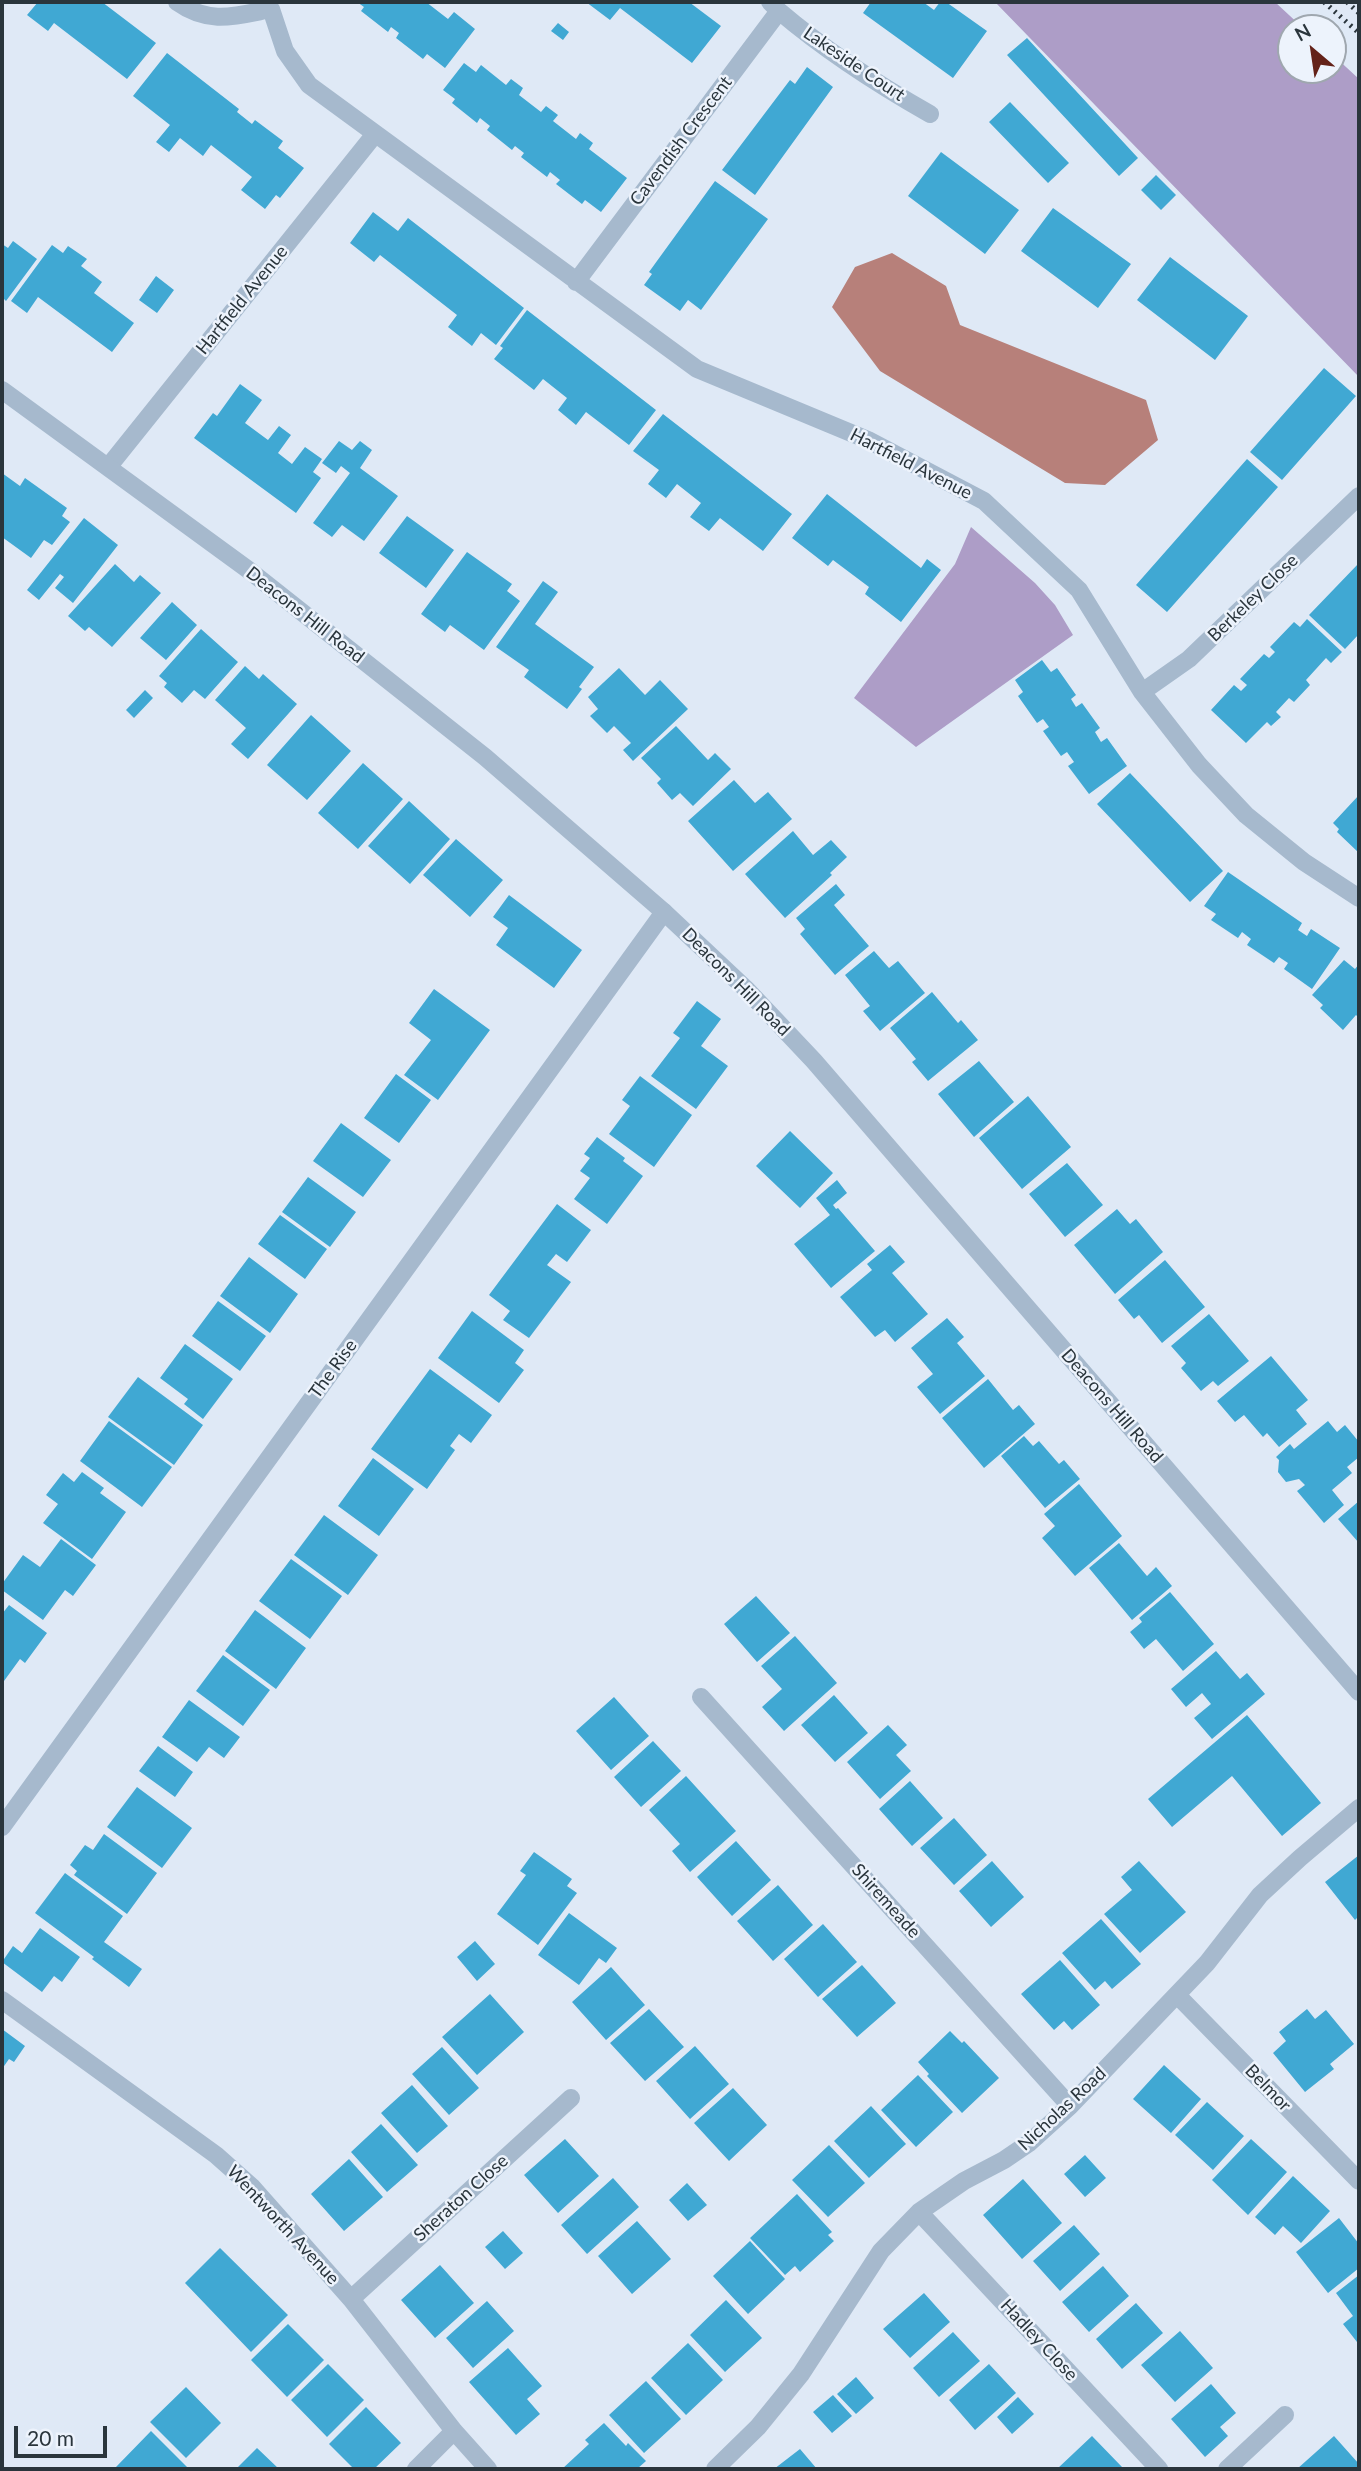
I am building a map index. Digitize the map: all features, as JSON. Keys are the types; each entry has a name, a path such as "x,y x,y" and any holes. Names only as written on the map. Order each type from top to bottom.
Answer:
{"street":[{"name":"Hartfield Avenue","path":"177,2 189,11 220,18 271,6 285,51 309,85 697,369 867,440 984,501 1079,590 1142,692 1199,765 1246,815 1304,862 1359,898"},
{"name":"Lakeside Court","path":"775,6 815,41 855,69 930,114"},
{"name":"Cavendish Crescent","path":"576,282 775,6"},
{"name":"Hartfield Avenue","path":"108,466 375,134"},
{"name":"Deacons Hill Road","path":"2,390 250,571 485,757 664,912 747,989 814,1061 1359,1692"},
{"name":"Berkeley Close","path":"1142,692 1189,659 1359,496"},
{"name":"The Rise","path":"2,1827 664,912"},
{"name":"Shiremeade","path":"701,1698 1070,2106"},
{"name":"Nicholas Road","path":"715,2469 758,2427 801,2374 881,2251 919,2211 1029,2143 1070,2106 1207,1963 1260,1895 1359,1808"},
{"name":"Belmor","path":"1177,1995 1359,2181"},
{"name":"Wentworth Avenue","path":"2,2000 216,2155 252,2187 351,2299 454,2431 488,2469"},
{"name":"Sheraton Close","path":"351,2299 570,2098"},
{"name":"Hadley Close","path":"919,2211 1159,2469"},
{"path":"1227,2469 1285,2415"},
{"path":"416,2469 454,2431"}],"shaded area":[{"path":"995,2 1275,2 1288,14 1277,14 1277,84 1347,84 1347,68 1359,79 1359,377"},
{"path":"892,253 946,286 960,325 1146,400 1158,440 1105,485 1065,483 880,371 832,307 855,267"},
{"path":"971,527 1035,583 1055,605 1073,635 916,747 854,698 955,564"}],"building":[{"path":"38,2 102,2 156,43 127,79 54,23 48,31 27,15"},
{"path":"357,2 426,2 448,19 454,12 475,29 445,68 427,54 423,59 396,38 399,33 391,27 388,32 361,11 364,7"},
{"path":"586,2 689,2 721,26 692,63 620,8 610,20"},
{"path":"871,2 923,2 934,10 940,2 946,2 987,31 953,78 863,13"},
{"path":"558,23 569,32 563,40 551,31"},
{"path":"1027,38 1138,158 1119,176 1007,55"},
{"path":"167,53 239,109 237,112 252,124 255,120 283,141 278,148 304,168 280,198 276,195 265,209 241,190 252,177 211,145 203,156 180,138 169,152 156,142 170,125 133,96"},
{"path":"464,63 476,72 481,65 506,85 511,79 523,88 519,95 541,112 546,106 558,115 553,121 576,139 580,133 593,143 589,149 627,178 601,212 585,200 582,204 556,184 560,180 550,172 547,177 521,157 524,153 515,146 512,150 487,130 490,126 480,118 477,123 452,103 455,99 443,90"},
{"path":"807,67 833,87 755,195 722,170 790,80 795,84"},
{"path":"1010,102 1069,163 1048,183 989,122"},
{"path":"941,152 1019,210 985,254 908,196"},
{"path":"1156,175 1176,195 1161,210 1141,190"},
{"path":"715,181 768,219 701,310 688,300 680,311 644,285 652,274 649,272"},
{"path":"1053,208 1131,264 1098,308 1021,251"},
{"path":"373,212 398,231 408,218 524,308 496,345 481,333 472,346 448,327 457,315 380,255 374,262 350,243"},
{"path":"13,241 37,259 6,301 2,297 2,244 8,248"},
{"path":"52,245 63,253 68,246 87,259 81,266 102,282 94,293 134,323 112,352 38,297 27,313 11,301"},
{"path":"1170,257 1248,316 1215,360 1137,300"},
{"path":"156,276 174,290 157,313 139,300"},
{"path":"527,310 656,410 629,445 586,412 576,425 558,410 567,398 543,379 534,390 494,359 503,348 500,346"},
{"path":"1324,368 1356,396 1282,480 1250,452"},
{"path":"240,384 262,400 245,423 268,440 279,426 291,435 278,453 292,464 305,447 322,459 313,472 321,478 296,513 194,438 213,413 217,416"},
{"path":"663,414 792,514 763,551 720,518 709,531 690,517 701,503 677,484 666,498 648,484 659,470 633,451"},
{"path":"339,441 352,450 360,441 372,450 360,468 398,496 364,541 342,525 332,537 313,523 350,473 341,466 336,473 322,463"},
{"path":"1247,459 1278,487 1167,612 1136,585"},
{"path":"2,473 20,486 25,478 67,508 62,516 70,522 52,545 44,540 31,558 2,537"},
{"path":"827,494 921,568 927,559 941,570 901,622 865,594 869,587 833,560 828,566 792,538"},
{"path":"407,516 454,550 426,588 379,553"},
{"path":"84,518 118,545 73,603 55,588 64,577 60,574 39,600 27,590"},
{"path":"467,552 512,584 507,591 520,601 484,650 450,625 445,632 421,614"},
{"path":"1359,563 1359,634 1345,649 1309,615"},
{"path":"115,564 134,582 140,575 161,593 112,647 89,627 85,631 68,616"},
{"path":"543,581 558,592 535,624 594,667 567,709 524,677 529,670 496,647"},
{"path":"172,602 197,625 166,660 140,638"},
{"path":"1307,619 1342,652 1331,663 1326,658 1306,680 1310,685 1294,702 1289,698 1276,712 1281,717 1271,726 1267,722 1246,743 1211,710 1234,685 1241,691 1247,685 1240,679 1264,654 1269,658 1275,652 1270,647 1294,622 1300,627"},
{"path":"201,629 238,662 205,699 194,690 182,703 164,687 167,683 159,676"},
{"path":"1042,660 1051,672 1057,668 1076,695 1071,699 1076,707 1082,703 1100,728 1095,732 1101,742 1107,738 1127,766 1089,794 1068,766 1074,762 1067,752 1061,756 1043,731 1049,727 1043,719 1037,723 1018,696 1023,692 1015,680"},
{"path":"245,666 259,679 263,674 297,704 248,759 231,744 246,728 215,700"},
{"path":"619,668 645,695 660,680 688,709 633,761 623,750 631,743 614,726 607,733 590,716 598,709 588,697"},
{"path":"145,690 153,698 134,718 126,710"},
{"path":"311,715 351,751 307,800 267,765"},
{"path":"676,726 708,760 715,753 731,769 693,806 680,793 672,800 657,783 661,779 641,758"},
{"path":"363,763 403,799 358,849 318,813"},
{"path":"1130,773 1223,871 1190,902 1097,804"},
{"path":"734,780 755,803 768,792 792,819 733,871 688,821"},
{"path":"1359,795 1359,853 1337,832 1339,829 1333,823"},
{"path":"409,801 450,839 410,884 368,846"},
{"path":"793,831 813,855 831,840 847,857 830,873 832,875 785,918 745,874"},
{"path":"456,839 503,880 470,917 423,875"},
{"path":"1228,872 1302,923 1298,930 1307,936 1311,929 1340,948 1312,989 1284,969 1288,963 1279,957 1274,963 1247,945 1251,939 1242,932 1238,938 1211,920 1216,914 1204,906"},
{"path":"836,884 845,895 834,905 869,946 835,975 800,934 805,929 796,918"},
{"path":"509,895 582,950 554,988 496,945 508,928 493,917"},
{"path":"874,951 889,968 898,961 925,993 880,1031 863,1011 870,1006 845,975"},
{"path":"1344,960 1355,969 1359,964 1359,1018 1356,1015 1343,1030 1320,1008 1323,1005 1312,995"},
{"path":"434,989 490,1030 438,1100 404,1075 431,1040 409,1023"},
{"path":"932,992 958,1023 961,1020 978,1040 928,1081 912,1062 916,1059 890,1028"},
{"path":"697,1001 721,1019 701,1046 728,1066 696,1109 651,1076 680,1038 673,1033"},
{"path":"979,1061 1014,1102 974,1137 938,1094"},
{"path":"396,1074 431,1100 399,1143 364,1118"},
{"path":"640,1076 692,1115 654,1167 609,1134 630,1106 622,1100"},
{"path":"1028,1096 1071,1147 1022,1189 979,1138"},
{"path":"341,1123 391,1160 363,1197 313,1161"},
{"path":"790,1131 833,1173 800,1208 756,1166"},
{"path":"597,1137 643,1176 607,1224 574,1199 590,1178 580,1171 590,1158 584,1154"},
{"path":"1067,1163 1103,1205 1065,1237 1029,1194"},
{"path":"308,1177 356,1212 330,1247 282,1212"},
{"path":"837,1180 847,1193 833,1205 875,1251 831,1288 794,1244 830,1215 816,1198"},
{"path":"557,1204 591,1230 567,1262 556,1254 547,1265 571,1282 529,1338 503,1320 510,1311 489,1295"},
{"path":"1117,1209 1130,1224 1136,1219 1163,1252 1115,1294 1074,1245"},
{"path":"280,1215 327,1249 305,1279 258,1244"},
{"path":"890,1245 905,1262 892,1273 928,1314 895,1342 885,1330 875,1337 840,1297 872,1270 867,1264"},
{"path":"249,1257 298,1294 270,1333 220,1296"},
{"path":"1165,1260 1205,1307 1162,1343 1139,1315 1134,1319 1118,1300"},
{"path":"218,1301 266,1336 240,1371 192,1336"},
{"path":"472,1311 524,1350 515,1363 524,1370 499,1403 438,1358"},
{"path":"1209,1314 1249,1361 1218,1386 1213,1381 1201,1391 1181,1368 1186,1363 1171,1346"},
{"path":"947,1318 964,1337 957,1343 985,1376 940,1414 917,1387 933,1374 911,1348"},
{"path":"185,1344 233,1379 203,1419 184,1404 188,1399 160,1378"},
{"path":"1271,1356 1308,1400 1296,1410 1307,1424 1279,1447 1267,1433 1263,1437 1244,1415 1235,1422 1217,1401"},
{"path":"430,1369 492,1415 471,1443 459,1434 450,1446 455,1450 427,1489 371,1449"},
{"path":"138,1377 203,1425 174,1465 108,1417"},
{"path":"988,1379 1013,1410 1019,1405 1035,1424 984,1468 942,1418"},
{"path":"109,1421 172,1467 142,1507 80,1461"},
{"path":"1328,1421 1337,1432 1345,1425 1359,1442 1359,1457 1347,1467 1352,1473 1332,1490 1344,1505 1324,1523 1297,1491 1305,1485 1299,1479 1286,1482 1278,1472 1279,1460 1276,1457 1290,1444 1294,1449"},
{"path":"1024,1436 1033,1446 1039,1441 1059,1464 1064,1460 1080,1479 1045,1508 1001,1456"},
{"path":"373,1458 414,1489 379,1536 338,1506"},
{"path":"82,1472 104,1488 100,1493 126,1512 92,1559 43,1523 58,1504 46,1495 63,1473 74,1482"},
{"path":"1079,1484 1122,1536 1075,1576 1042,1538 1055,1526 1044,1514"},
{"path":"1359,1501 1359,1543 1338,1519"},
{"path":"324,1515 378,1555 348,1595 294,1555"},
{"path":"61,1539 96,1565 73,1596 65,1590 43,1620 2,1590 2,1584 23,1555 40,1567"},
{"path":"1119,1543 1147,1576 1156,1567 1172,1586 1132,1620 1089,1568"},
{"path":"291,1559 342,1596 310,1639 259,1601"},
{"path":"1170,1592 1214,1644 1183,1671 1156,1639 1144,1649 1130,1632 1142,1622 1139,1618"},
{"path":"756,1596 790,1633 757,1662 724,1624"},
{"path":"9,1605 47,1633 25,1663 20,1659 4,1681 2,1614"},
{"path":"255,1610 306,1648 276,1689 225,1651"},
{"path":"795,1636 837,1683 784,1731 762,1707 782,1689 761,1666"},
{"path":"1216,1651 1240,1679 1247,1673 1265,1694 1212,1739 1194,1718 1211,1704 1202,1693 1186,1707 1171,1689"},
{"path":"223,1655 270,1690 243,1726 196,1691"},
{"path":"834,1695 868,1733 835,1762 801,1725"},
{"path":"614,1697 649,1736 611,1770 576,1731"},
{"path":"189,1700 240,1737 224,1758 209,1747 197,1762 162,1737"},
{"path":"1247,1715 1321,1803 1282,1836 1232,1776 1172,1827 1148,1799"},
{"path":"888,1725 907,1745 896,1755 911,1771 880,1799 847,1762"},
{"path":"653,1741 681,1771 641,1807 614,1777"},
{"path":"158,1746 193,1772 175,1797 139,1771"},
{"path":"686,1776 736,1831 690,1872 672,1851 680,1844 649,1810"},
{"path":"910,1781 943,1818 912,1846 879,1809"},
{"path":"137,1787 192,1828 162,1868 107,1827"},
{"path":"954,1818 987,1855 954,1885 920,1848"},
{"path":"104,1834 157,1873 127,1914 74,1875 77,1871 70,1865 85,1845 93,1850"},
{"path":"736,1841 771,1880 732,1916 697,1877"},
{"path":"534,1852 572,1879 567,1886 577,1893 538,1945 497,1914 526,1875 520,1871"},
{"path":"1359,1855 1359,1916 1355,1920 1325,1882"},
{"path":"992,1861 1024,1897 991,1927 959,1891"},
{"path":"1139,1861 1186,1912 1140,1953 1104,1914 1132,1890 1121,1877"},
{"path":"65,1873 123,1916 104,1942 142,1969 129,1987 35,1913"},
{"path":"778,1885 813,1925 773,1961 737,1921"},
{"path":"569,1913 617,1948 606,1963 599,1958 579,1985 538,1955"},
{"path":"1101,1919 1141,1964 1112,1989 1105,1981 1095,1990 1062,1953"},
{"path":"823,1924 857,1962 818,1997 784,1959"},
{"path":"40,1928 80,1957 62,1982 54,1976 42,1992 2,1962 13,1946 22,1953"},
{"path":"475,1941 495,1964 477,1981 457,1957"},
{"path":"1060,1960 1100,2005 1072,2030 1064,2021 1054,2030 1021,1994"},
{"path":"862,1965 896,2003 857,2037 822,1999"},
{"path":"611,1967 645,2005 606,2040 572,2002"},
{"path":"490,1994 524,2032 477,2075 442,2037"},
{"path":"649,2009 684,2047 645,2081 610,2043"},
{"path":"1307,2009 1315,2019 1326,2010 1354,2044 1330,2064 1334,2069 1305,2092 1273,2053 1286,2041 1279,2032"},
{"path":"2,2029 25,2046 14,2062 9,2059 2,2069"},
{"path":"950,2031 962,2043 964,2041 999,2078 962,2113 927,2076 929,2074 918,2062"},
{"path":"695,2046 729,2084 690,2119 656,2081"},
{"path":"442,2047 479,2088 449,2115 412,2074"},
{"path":"1164,2065 1201,2099 1171,2133 1133,2099"},
{"path":"918,2075 953,2112 916,2147 881,2110"},
{"path":"412,2085 448,2126 417,2153 381,2113"},
{"path":"733,2088 767,2125 729,2161 694,2123"},
{"path":"1207,2102 1244,2136 1213,2170 1175,2135"},
{"path":"871,2106 906,2144 869,2178 834,2141"},
{"path":"381,2124 418,2165 387,2192 351,2152"},
{"path":"565,2139 599,2176 558,2213 524,2175"},
{"path":"1251,2139 1287,2172 1248,2215 1212,2180"},
{"path":"829,2145 865,2183 828,2217 792,2180"},
{"path":"1085,2155 1106,2178 1085,2197 1064,2174"},
{"path":"349,2159 383,2197 344,2231 311,2194"},
{"path":"1293,2176 1330,2211 1301,2243 1283,2226 1275,2235 1255,2217"},
{"path":"613,2178 639,2207 587,2254 561,2225"},
{"path":"1023,2179 1062,2223 1022,2259 983,2215"},
{"path":"687,2183 707,2205 688,2221 669,2200"},
{"path":"797,2194 832,2232 828,2235 834,2241 800,2272 795,2266 785,2275 750,2238"},
{"path":"1339,2218 1359,2244 1359,2268 1328,2293 1296,2252"},
{"path":"637,2221 671,2259 632,2294 598,2256"},
{"path":"1074,2225 1100,2254 1060,2291 1033,2261"},
{"path":"503,2231 523,2253 505,2269 485,2247"},
{"path":"750,2241 785,2279 748,2314 713,2276"},
{"path":"220,2248 288,2315 251,2352 185,2283"},
{"path":"440,2265 474,2303 435,2338 401,2300"},
{"path":"1103,2266 1129,2296 1089,2332 1062,2302"},
{"path":"1359,2275 1357,2342 1343,2324 1353,2316 1336,2293"},
{"path":"924,2293 950,2322 910,2358 883,2329"},
{"path":"726,2300 762,2338 725,2372 690,2335"},
{"path":"487,2301 514,2331 473,2368 446,2338"},
{"path":"1136,2303 1163,2333 1122,2369 1096,2339"},
{"path":"288,2324 324,2360 287,2397 251,2360"},
{"path":"1180,2331 1213,2368 1175,2402 1141,2365"},
{"path":"953,2332 980,2361 939,2397 913,2368"},
{"path":"688,2343 723,2380 686,2415 651,2378"},
{"path":"508,2348 542,2386 527,2399 540,2414 516,2435 469,2382"},
{"path":"328,2364 364,2400 327,2437 291,2400"},
{"path":"989,2364 1016,2393 975,2430 949,2400"},
{"path":"856,2377 874,2398 856,2414 837,2394"},
{"path":"646,2381 681,2419 644,2453 609,2415"},
{"path":"1211,2384 1236,2413 1220,2427 1228,2436 1205,2457 1171,2419"},
{"path":"186,2387 221,2423 186,2458 150,2422"},
{"path":"833,2395 852,2416 832,2433 813,2412"},
{"path":"1018,2397 1034,2414 1012,2434 997,2417"},
{"path":"366,2407 401,2443 374,2469 354,2469 329,2444"},
{"path":"604,2423 626,2446 628,2443 646,2461 637,2469 562,2469 589,2444 585,2440"},
{"path":"151,2431 187,2467 185,2469 116,2467"},
{"path":"1092,2436 1122,2467 1057,2469"},
{"path":"1334,2436 1359,2464 1359,2469 1297,2469"},
{"path":"257,2448 279,2469 236,2469"},
{"path":"800,2449 817,2469 774,2469"}],"railway":[{"path":"1324,2 1359,33"},
{"path":"1347,2 1359,13"}]}
